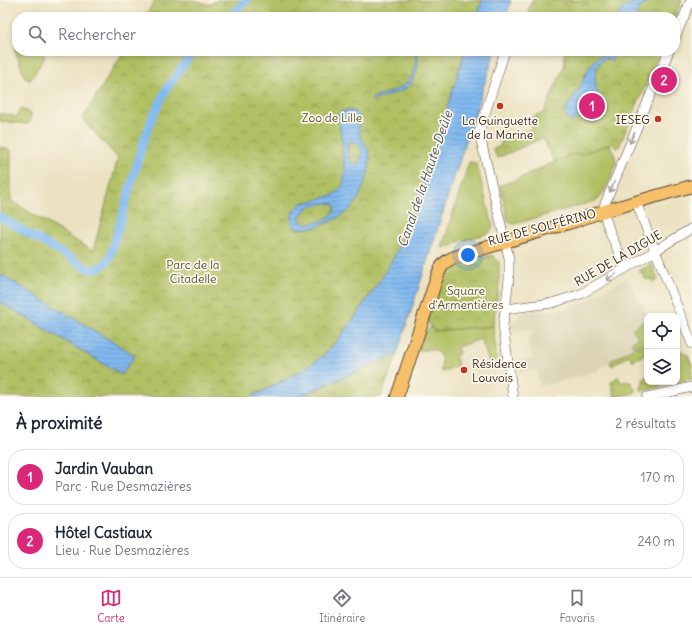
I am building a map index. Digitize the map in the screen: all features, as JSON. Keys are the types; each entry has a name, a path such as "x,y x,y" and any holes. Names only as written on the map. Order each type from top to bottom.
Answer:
{"main road":[{"name":"RUE DE SOLFÉRINO","path":"440,262 445,254 504,240 583,213 604,211 692,186"},
{"path":"390,397 432,269 440,262"},
{"path":"397,397 438,274 440,262"}],"street":[{"path":"680,26 691,0"},
{"path":"503,56 479,132 508,258 509,273 504,332 513,397"},
{"path":"626,268 606,220 604,211 608,195 667,56"},
{"path":"636,202 692,344"},
{"name":"RUE DE LA DIGUE","path":"505,309 537,306 571,298 588,291 692,228"},
{"path":"646,397 692,387"}],"shaded area":[{"path":"627,278 647,313 644,313 644,322 633,328 638,337 631,343 634,347 595,373 594,372 540,387 536,369 519,373 517,361 532,359 528,339 535,331 532,329 513,332 511,324 520,313 563,309 589,300"}],"green space":[{"path":"155,0 194,0 210,5 217,0 482,0 478,12 148,12"},
{"path":"532,0 682,0 677,12 528,12"},
{"path":"17,56 44,56 30,80 25,77"},
{"name":"Parc de la Citadelle","path":"121,56 463,56 412,220 384,275 337,340 321,357 306,368 251,397 0,397 0,302 122,375 134,355 0,274 0,147 11,150 11,201 93,251 118,158 82,119"},
{"path":"564,56 658,56 619,147 616,148 613,143 584,153 567,155 567,158 554,161 543,138 497,158 493,149 501,146 500,143 533,128 530,119 544,113 565,64"},
{"path":"20,109 31,114 30,122 27,124 0,121 0,113 17,117"},
{"path":"610,144 616,162 609,182 598,200 515,224 508,221 500,185 517,180 550,164 567,158 566,155 584,153"},
{"path":"469,162 476,163 493,227 489,233 442,248"},
{"name":"Square d'Armentières","path":"492,255 499,262 499,285 493,326 434,331 427,321 447,268"},
{"path":"651,264 658,280 653,282 651,278 646,280 639,271"},
{"path":"644,322 644,345 633,345 631,343 638,337 633,328"},
{"path":"493,326 496,361 489,362 481,339 457,347 459,354 455,355 458,365 443,372 441,371 442,360 438,352 431,349 418,351 423,334 431,327 434,331"},
{"path":"634,347 644,347 644,355 633,361 629,355 612,366 610,362"},
{"path":"680,351 688,355 692,365 692,379 680,382"},
{"path":"397,354 381,397 305,397 303,395"},
{"path":"618,377 622,383 628,380 629,383 631,382 636,391 634,393 615,397 611,382"},
{"path":"644,378 644,385 667,385 642,391 641,389"}],"water":[{"path":"482,0 511,0 507,12 478,12"},
{"path":"651,0 638,9 637,12 621,12 634,2"},
{"path":"415,56 418,56 418,67 409,86 402,91 372,101 372,98 402,87 413,74 416,60"},
{"name":"Canal de la Haute-Deûle","path":"463,56 493,56 397,354 297,397 251,397 295,374 324,355 365,303 398,249 412,220"},
{"path":"600,56 614,56 612,61 607,58 602,60 596,71 596,85 598,93 607,106 605,113 599,120 593,122 589,122 585,116 582,120 579,120 576,117 573,122 566,116 567,107 579,89 590,66"},
{"path":"350,110 359,116 359,131 370,156 369,168 363,189 354,205 343,215 319,226 303,229 296,228 292,222 292,215 297,206 334,195 343,185 345,170 338,115 340,112","holes":["351,141 358,144 361,150 361,157 357,164 351,162 347,153 348,143","327,203 334,204 335,211 329,217 309,224 301,222 300,217 309,207"]},
{"path":"0,274 135,355 122,375 0,302"}],"waterway":[{"path":"234,12 247,0"},
{"path":"0,217 89,269 96,269 104,265 110,257 143,143 152,118 167,88 190,56"}],"place":[{"name":"Hôtel Castiaux","path":"664,80"},
{"name":"La Guinguette de la Marine","path":"500,106"},
{"name":"Jardin Vauban","path":"592,106"},
{"name":"IESEG","path":"658,119"},
{"name":"Résidence Louvois","path":"464,370"}],"park label":[{"name":"Zoo de Lille","path":"332,117"}]}
